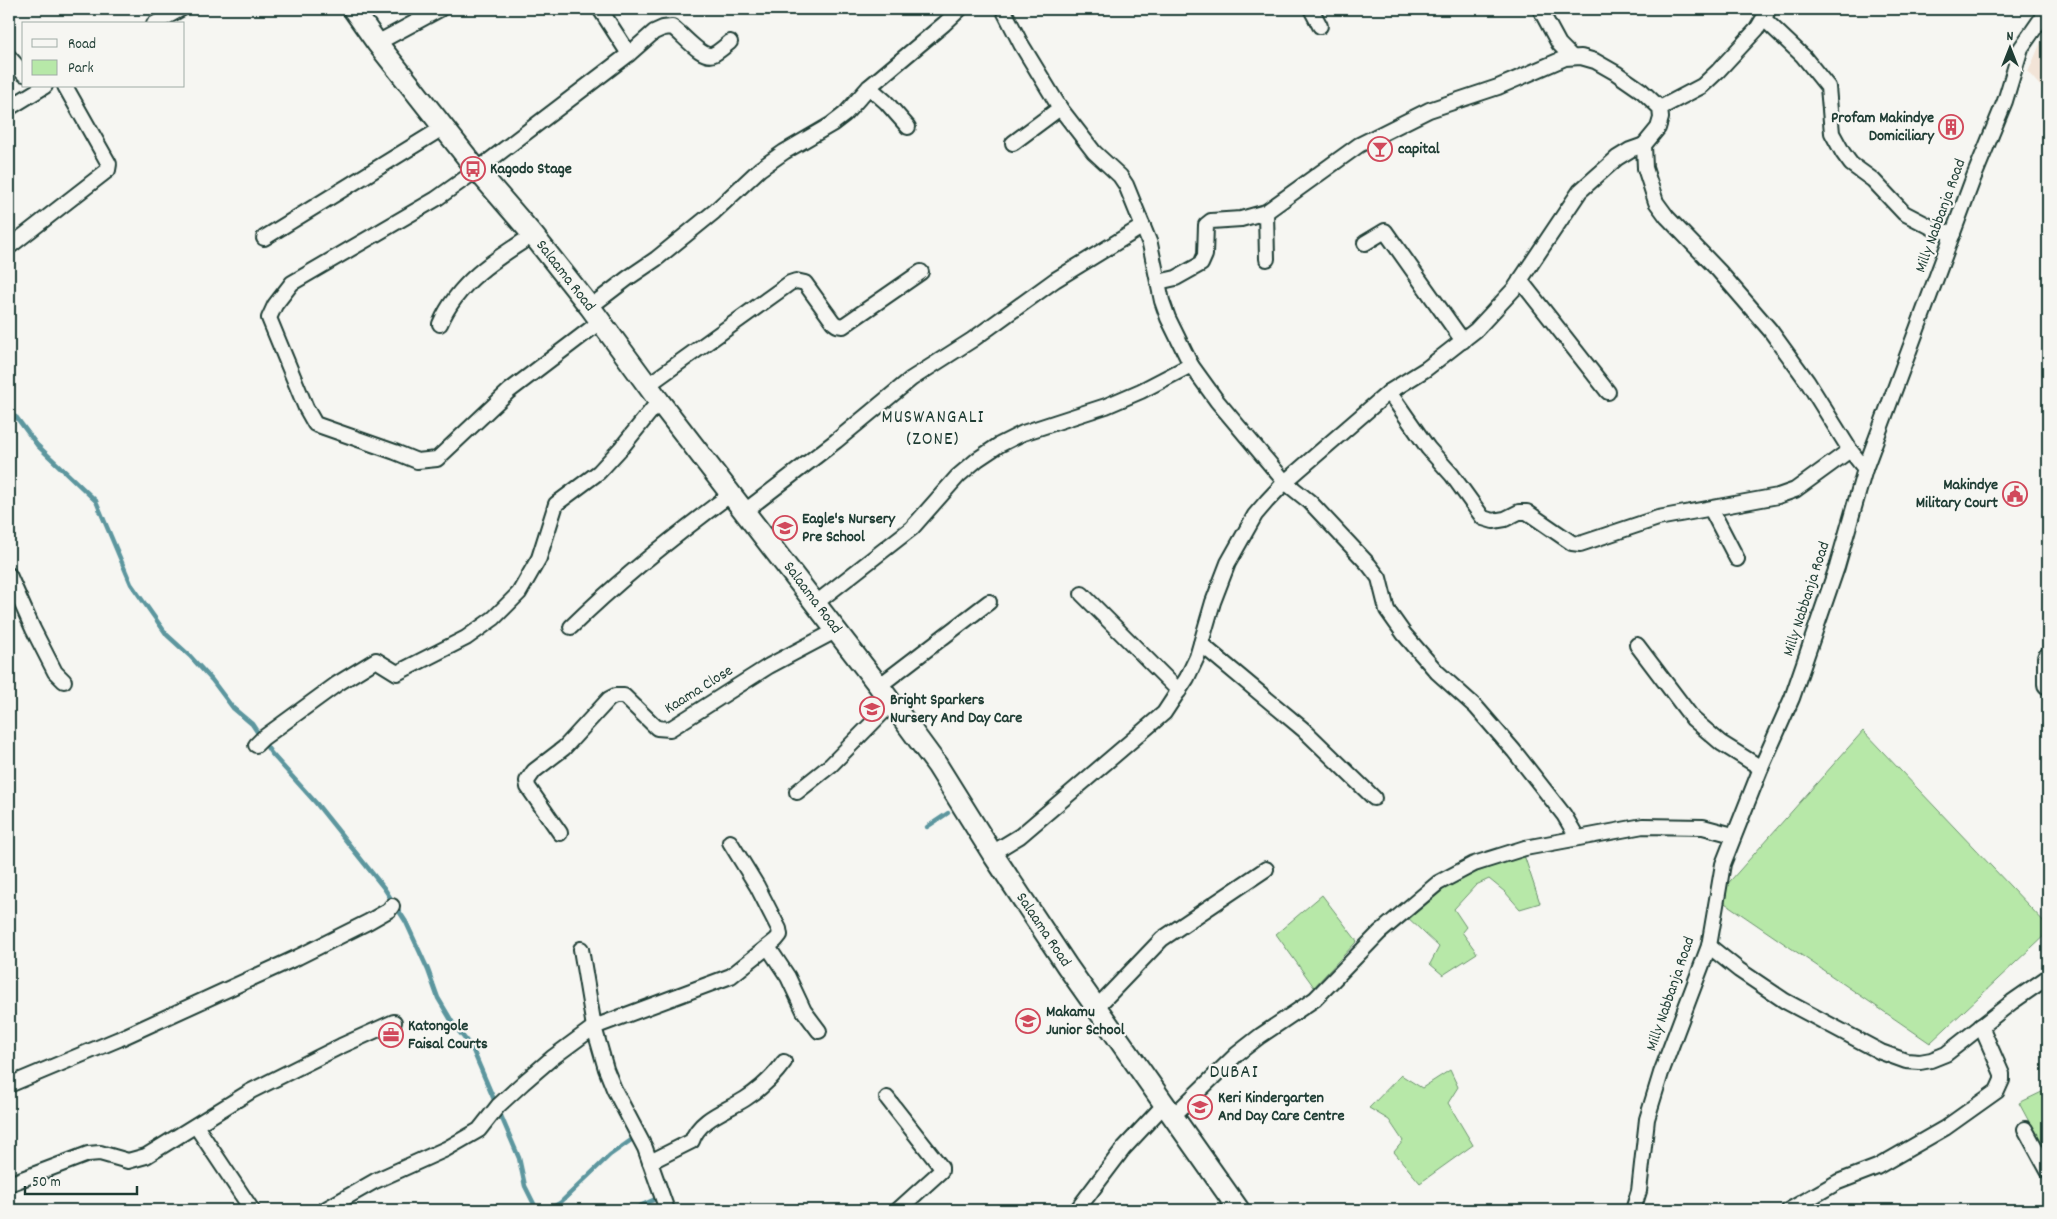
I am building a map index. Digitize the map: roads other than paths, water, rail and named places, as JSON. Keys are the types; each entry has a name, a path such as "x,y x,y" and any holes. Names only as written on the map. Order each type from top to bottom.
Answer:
{"main road":[{"name":"Salaama Road","path":"353,9 377,43 477,170 533,235 596,314 654,393 892,703 942,773 992,853 1096,1008 1239,1210"},
{"path":"2048,658 2048,684"}],"street":[{"path":"158,22 181,9"},
{"path":"377,43 440,9"},
{"path":"600,9 629,54"},
{"path":"730,42 714,54 707,55 698,50 678,31 669,27 654,32 629,54 477,170 403,220 292,283 274,305 269,318 306,408 315,424 417,461 437,459 509,391 596,314 628,278 656,259 714,212 760,169 845,114 869,87 960,9"},
{"path":"1003,9 1021,44 1060,108 1094,152 1120,176 1126,185 1150,244 1168,318 1191,364 1217,401 1285,482 1310,502 1369,565 1379,578 1387,610 1404,634 1437,672 1476,707 1510,745 1564,815 1577,837"},
{"path":"1311,9 1320,26"},
{"path":"1540,9 1558,44 1572,57"},
{"name":"Milly Nabbanja Road","path":"1634,1210 1639,1191 1647,1119 1661,1073 1708,946 1723,864 1733,835 1792,698 1837,568 1865,469 1973,179 2005,101 2021,48 2048,9"},
{"path":"1660,108 1702,86 1767,14 1828,87 1832,133 1851,164 1873,180 1904,213 1933,228 1953,234"},
{"path":"9,57 22,72"},
{"path":"992,853 1020,836 1148,728 1164,712 1179,691 1197,656 1213,602 1228,563 1255,515 1285,482 1389,392 1463,341 1502,302 1520,280 1580,191 1617,158 1630,150 1644,145 1658,128 1661,118 1660,108 1642,91 1595,61 1581,57 1565,58 1498,87 1429,110 1359,145 1266,212 1241,219 1211,221 1206,226 1205,255 1201,264 1176,278 1158,282"},
{"path":"869,87 886,102 908,127"},
{"path":"9,108 39,88"},
{"path":"9,247 108,170 109,164 65,88"},
{"path":"1013,143 1060,108"},
{"path":"264,238 444,127"},
{"path":"1644,145 1645,168 1656,202 1667,217 1719,271 1770,330 1807,381 1850,450 1865,469"},
{"path":"1266,212 1267,259"},
{"path":"745,511 836,441 911,379 972,340 1055,280 1143,226"},
{"path":"1365,243 1385,231 1463,341"},
{"path":"440,324 454,298 472,278 494,260 533,235"},
{"path":"256,745 262,738 337,684 376,660 397,674 466,638 494,618 519,593 540,558 556,504 599,472 622,447 654,393 790,283 796,281 806,283 833,322 836,325 842,326 921,272"},
{"path":"1520,280 1608,392"},
{"path":"816,603 912,528 958,476 999,445 1030,430 1106,406 1141,391 1191,364"},
{"path":"1389,392 1428,448 1452,476 1483,518 1493,522 1505,520 1519,512 1527,512 1572,543 1580,544 1658,518 1778,496 1795,490 1850,450"},
{"path":"570,627 614,585 674,536 731,494"},
{"path":"1711,509 1737,558"},
{"path":"9,575 55,672 64,681"},
{"path":"1082,594 1179,691"},
{"path":"879,686 989,602"},
{"name":"Kaama Close","path":"560,833 528,787 527,781 534,771 564,748 609,699 615,696 624,696 657,728 670,729 769,666 836,630"},
{"path":"1201,644 1304,730 1374,798"},
{"path":"1637,645 1693,719 1720,743 1761,768"},
{"path":"797,792 831,765 892,703"},
{"path":"1077,1210 1123,1149 1260,1036 1315,999 1380,932 1438,883 1474,864 1525,848 1643,826 1663,825 1703,828 1733,835"},
{"path":"324,1210 375,1181 446,1149 479,1130 498,1106 523,1083 552,1058 594,1028 731,976 768,947 779,937 779,930 757,886 730,842"},
{"path":"1096,1008 1162,939 1266,869"},
{"path":"9,1085 119,1039 306,954 368,922 389,910 392,906"},
{"path":"1708,946 1739,970 1785,1001 1881,1052 1906,1061 1920,1062 1942,1056 2048,977"},
{"path":"768,947 788,977 804,1011 819,1031"},
{"path":"581,949 594,1028 614,1089 645,1148 667,1210"},
{"path":"9,1184 88,1154 100,1153 120,1159 136,1160 252,1091 341,1046 394,1022"},
{"path":"1789,1210 1838,1182 1877,1166 1945,1128 1996,1091 2002,1080 2002,1074 1982,1026"},
{"path":"650,1162 692,1141 694,1133 700,1126 746,1098 784,1062"},
{"path":"887,1098 941,1167 941,1171 898,1210"},
{"path":"196,1126 252,1210"},
{"path":"2025,1130 2048,1171"}],"waterway":[{"path":"9,413 17,418 37,445 96,501 131,584 167,635 212,680 233,708 252,724 271,753 316,803 384,888 406,922 428,970 438,998 454,1025 472,1048 519,1158 525,1186 537,1210"},
{"path":"927,827 948,813"},
{"path":"548,1210 560,1203 610,1155 634,1138"},
{"path":"631,1210 660,1197"}],"place":[{"name":"Profam Makindye Domiciliary","path":"1951,127"},
{"name":"capital","path":"1380,149"},
{"name":"Kagodo Stage","path":"473,169"},
{"name":"Makindye Military Court","path":"2015,494"},
{"name":"Eagle's Nursery Pre School","path":"785,528"},
{"name":"Bright Sparkers Nursery And Day Care","path":"872,709"},
{"name":"Makamu Junior School","path":"1028,1021"},
{"name":"Katongole Faisal Courts","path":"391,1035"},
{"name":"Keri Kindergarten And Day Care Centre","path":"1200,1107"}],"district":[{"name":"MUSWANGALI (ZONE)","path":"933,429"},
{"name":"DUBAI","path":"1234,1073"}]}
